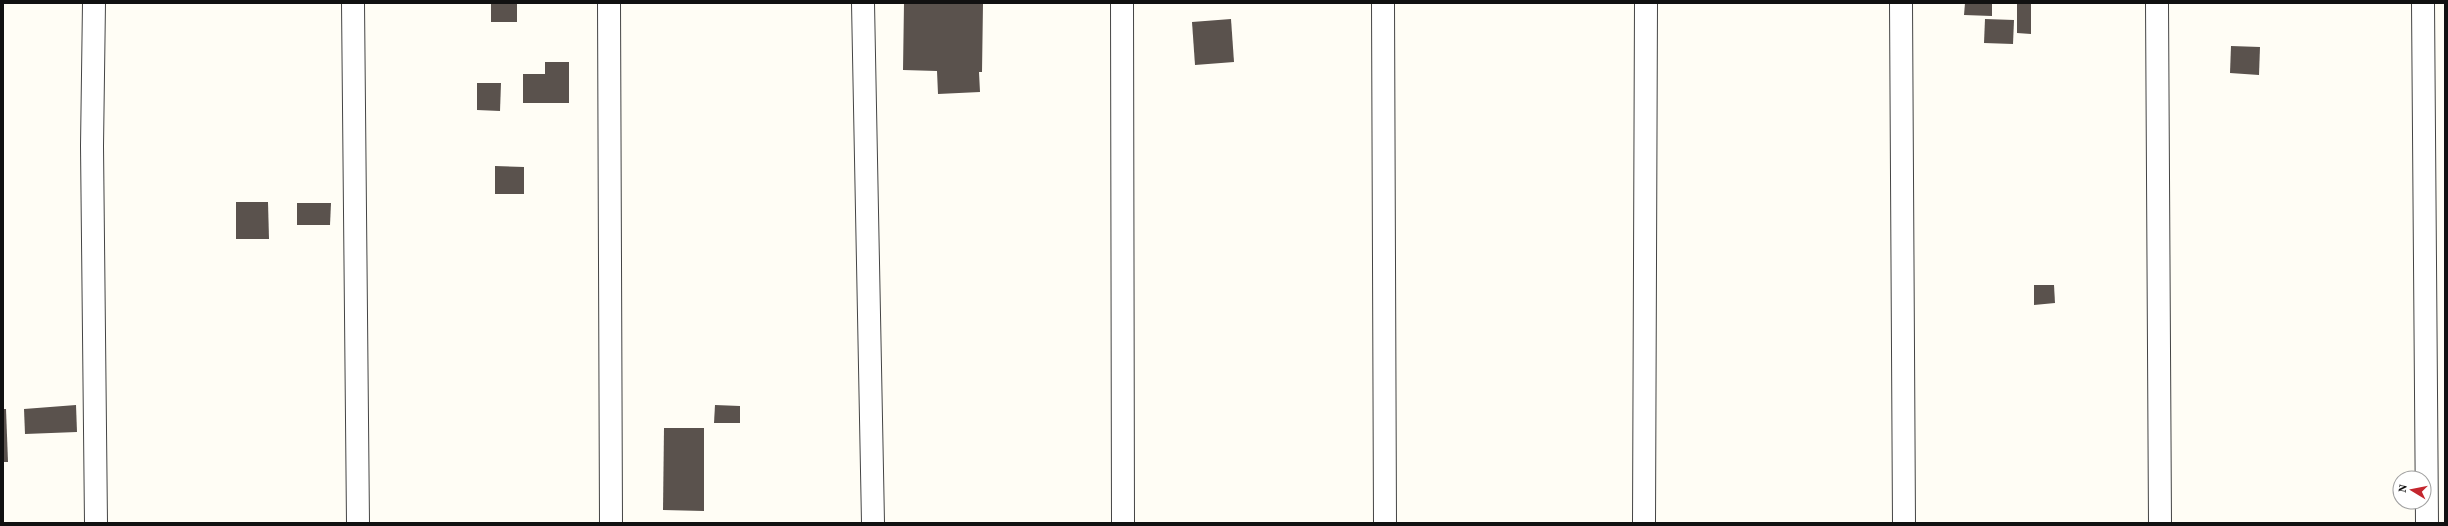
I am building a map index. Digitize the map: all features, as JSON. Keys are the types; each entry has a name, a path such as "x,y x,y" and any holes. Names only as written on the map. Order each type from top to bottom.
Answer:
{"street":[{"path":"94,3 92,146 96,523"},
{"path":"353,3 358,523"},
{"path":"609,3 611,523"},
{"path":"863,3 873,523"},
{"path":"1122,3 1123,523"},
{"path":"1384,3 1385,523"},
{"path":"1644,523 1646,3"},
{"path":"1901,3 1904,523"},
{"path":"2158,3 2160,523"},
{"path":"2422,3 2427,523"}],"building":[{"path":"491,3 517,3 517,22 491,22"},
{"path":"904,3 983,4 982,72 979,72 980,92 938,94 937,71 903,70"},
{"path":"1965,3 1992,3 1992,16 1964,15"},
{"path":"2017,3 2031,3 2031,34 2017,33"},
{"path":"1231,19 1234,62 1195,65 1192,22"},
{"path":"1985,19 2014,20 2013,44 1984,43"},
{"path":"2231,46 2260,47 2259,75 2230,73"},
{"path":"545,62 569,62 569,103 523,103 523,74 545,74"},
{"path":"477,83 501,83 500,111 477,110"},
{"path":"495,166 524,167 524,194 495,194"},
{"path":"236,202 268,202 269,239 236,239"},
{"path":"297,203 331,203 330,225 297,225"},
{"path":"2034,285 2054,285 2055,303 2034,305"},
{"path":"76,405 77,432 25,434 24,409"},
{"path":"715,405 740,406 740,423 714,423"},
{"path":"3,409 6,409 8,462 3,462"},
{"path":"664,428 704,428 704,511 663,510"}]}
